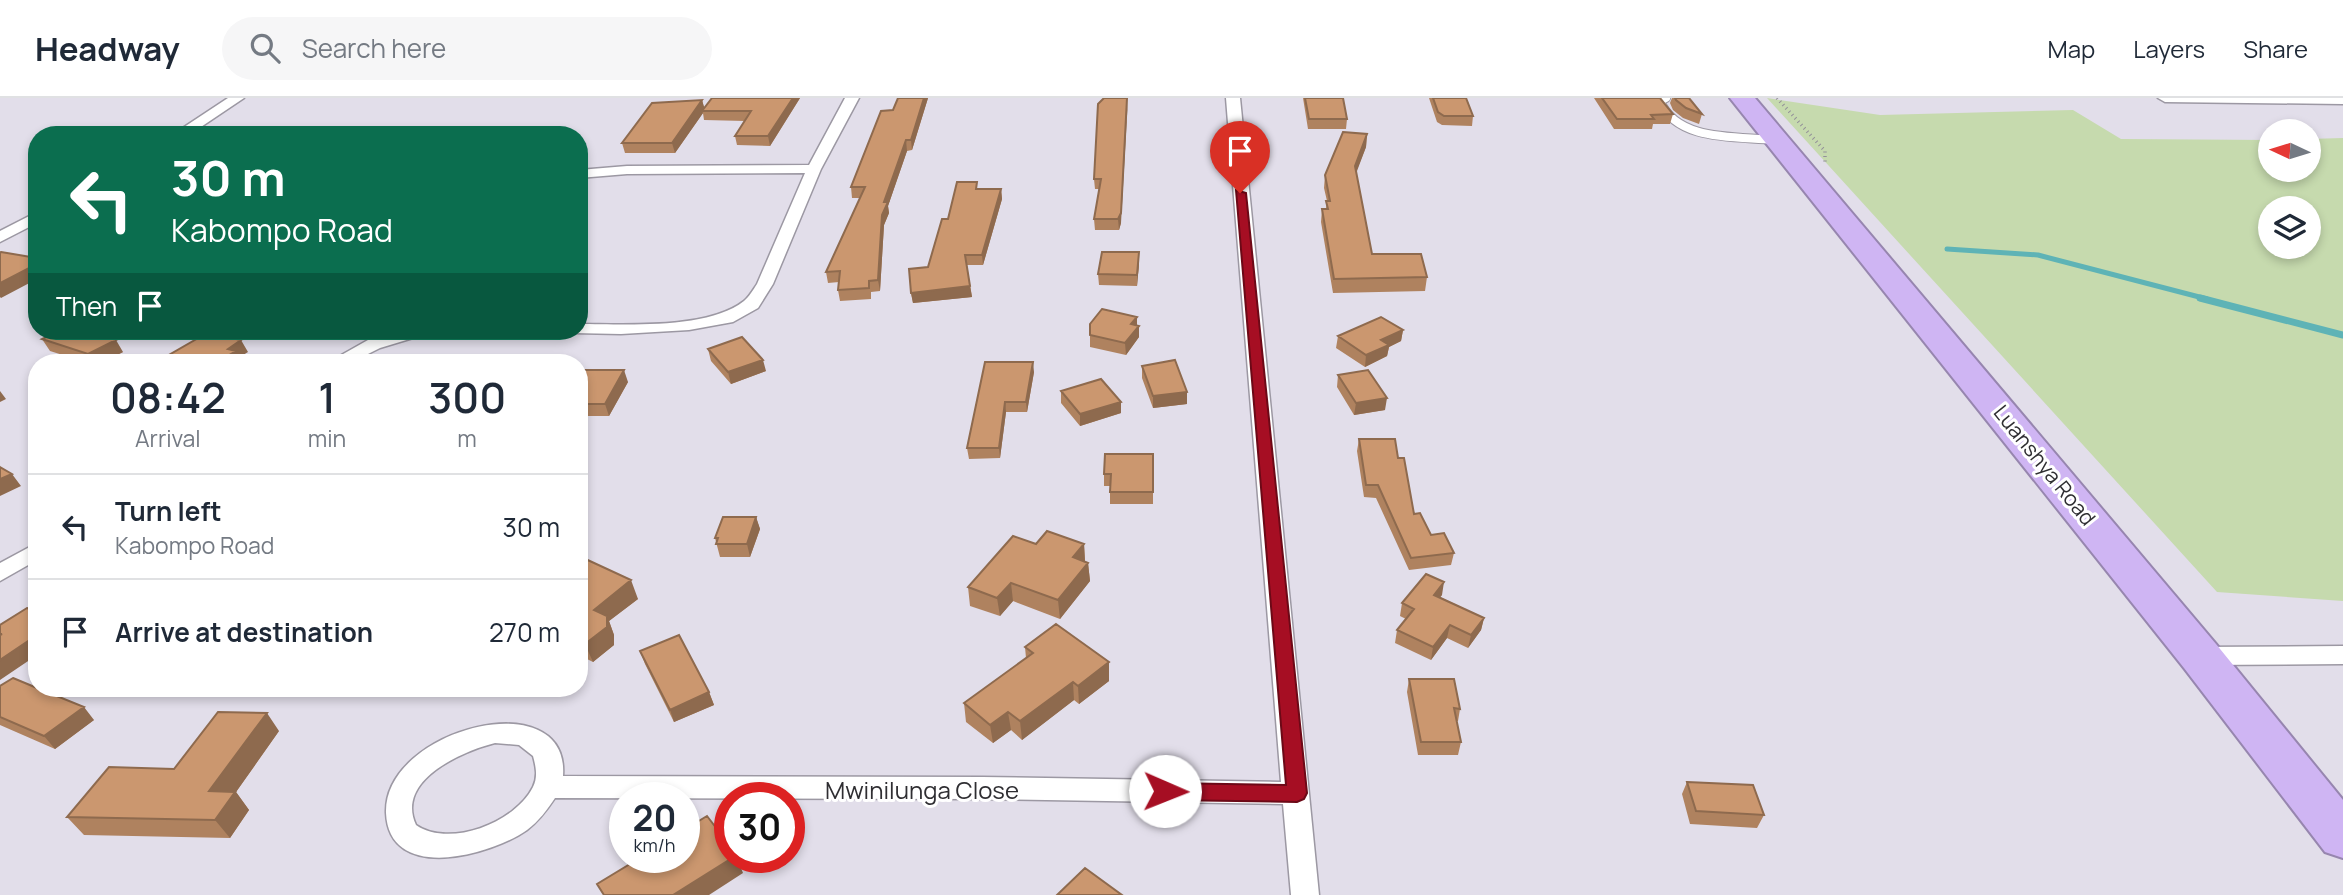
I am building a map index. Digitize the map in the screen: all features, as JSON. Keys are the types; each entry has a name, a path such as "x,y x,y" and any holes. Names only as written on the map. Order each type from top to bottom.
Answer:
{"highway":[{"name":"Luanshya Road","path":"1742,98 1934,328 2343,837"}],"street":[{"path":"193,126 237,98"},
{"path":"588,328 621,330 689,325 727,318 752,304 765,284 814,169 852,98"},
{"path":"1233,98 1305,895"},
{"path":"2165,98 2343,100"},
{"path":"588,173 626,170 814,169"},
{"path":"0,237 28,222"},
{"path":"354,354 387,340"},
{"path":"0,573 28,556"},
{"path":"2200,656 2343,655"},
{"path":"495,733 522,735 542,746 551,764 548,787 533,810 504,831 471,844 439,847 413,840 399,823 399,801 411,777 435,756 464,741 495,733"},
{"name":"Mwinilunga Close","path":"548,787 982,788 1297,793"}],"lane":[{"path":"1666,98 1660,101 1664,111 1675,123 1691,129 1777,141"}],"green space":[{"path":"1767,98 1880,115 2073,110 2121,139 2258,140 2258,182 2321,182 2321,139 2343,138 2343,601 2217,592"}],"building":[{"path":"712,98 793,98 768,136 735,136 751,111 702,111"},
{"path":"898,98 924,98 911,140 906,140 884,202 888,202 882,215 878,280 869,281 869,288 838,290 840,271 826,272 865,187 851,187 881,111 893,110"},
{"path":"1104,98 1127,98 1121,213 1118,219 1094,219 1101,179 1094,179 1098,104"},
{"path":"1305,98 1343,98 1347,119 1309,119"},
{"path":"1433,98 1466,98 1473,116 1444,116 1438,112"},
{"path":"1602,98 1660,98 1673,114 1651,115 1654,119 1617,119"},
{"path":"1675,98 1689,98 1702,114 1686,108"},
{"path":"702,100 672,143 622,143 652,103"},
{"path":"1343,132 1367,134 1355,166 1372,254 1421,254 1427,277 1334,279 1322,209 1328,209 1326,201 1330,201 1325,175"},
{"path":"957,182 977,182 976,189 1001,189 982,255 965,255 970,286 911,293 909,269 928,267 942,219 948,219"},
{"path":"1102,252 1139,252 1137,275 1098,274"},
{"path":"0,253 28,256 28,269 0,283"},
{"path":"1102,309 1137,317 1131,324 1139,326 1125,343 1090,335 1090,324"},
{"path":"1381,317 1403,330 1381,340 1389,345 1366,355 1338,336"},
{"path":"742,337 763,360 728,372 708,349"},
{"path":"45,340 116,340 88,354"},
{"path":"195,340 241,340 228,349 236,351 231,354 171,354"},
{"path":"1175,360 1187,392 1153,396 1142,366"},
{"path":"985,362 1033,362 1026,402 1005,402 999,448 967,448"},
{"path":"588,370 624,370 605,404 588,404"},
{"path":"1368,370 1387,398 1356,403 1338,375"},
{"path":"1101,379 1121,402 1080,414 1061,391"},
{"path":"1359,439 1395,439 1398,458 1404,458 1414,514 1420,513 1431,535 1444,533 1454,553 1411,558 1378,485 1366,485"},
{"path":"1105,454 1153,454 1153,492 1110,492 1111,474 1104,474"},
{"path":"0,467 12,474 0,479"},
{"path":"723,517 756,517 747,544 716,544 718,538 715,538"},
{"path":"1047,531 1084,544 1073,557 1088,563 1058,600 1011,583 997,598 968,587 1013,536 1036,544"},
{"path":"588,560 631,580 594,610 607,616 607,627 588,642"},
{"path":"1426,574 1444,582 1434,595 1484,618 1471,635 1450,625 1433,647 1397,630 1414,609 1402,603"},
{"path":"28,608 28,641 0,660 2,634 0,625"},
{"path":"1056,624 1109,662 1078,686 1073,682 1020,721 1008,712 990,725 964,703 1033,653 1025,647"},
{"path":"679,635 709,692 670,710 640,651"},
{"path":"13,678 28,684 28,697 60,697 84,707 44,736 0,717 0,686"},
{"path":"1409,679 1454,679 1460,709 1454,708 1461,742 1421,742"},
{"path":"218,712 267,713 209,791 235,792 215,820 67,817 109,767 174,769"},
{"path":"1687,782 1753,785 1764,815 1696,811"},
{"path":"707,816 714,825 714,869 673,895 604,895 597,884 615,873 700,873 700,820"},
{"path":"1085,868 1122,895 1057,895"}],"waterway":[{"path":"1947,249 2038,255 2207,299"},
{"path":"2200,298 2343,335"}],"route":[{"path":"1165,791 1297,793 1240,193"}]}
